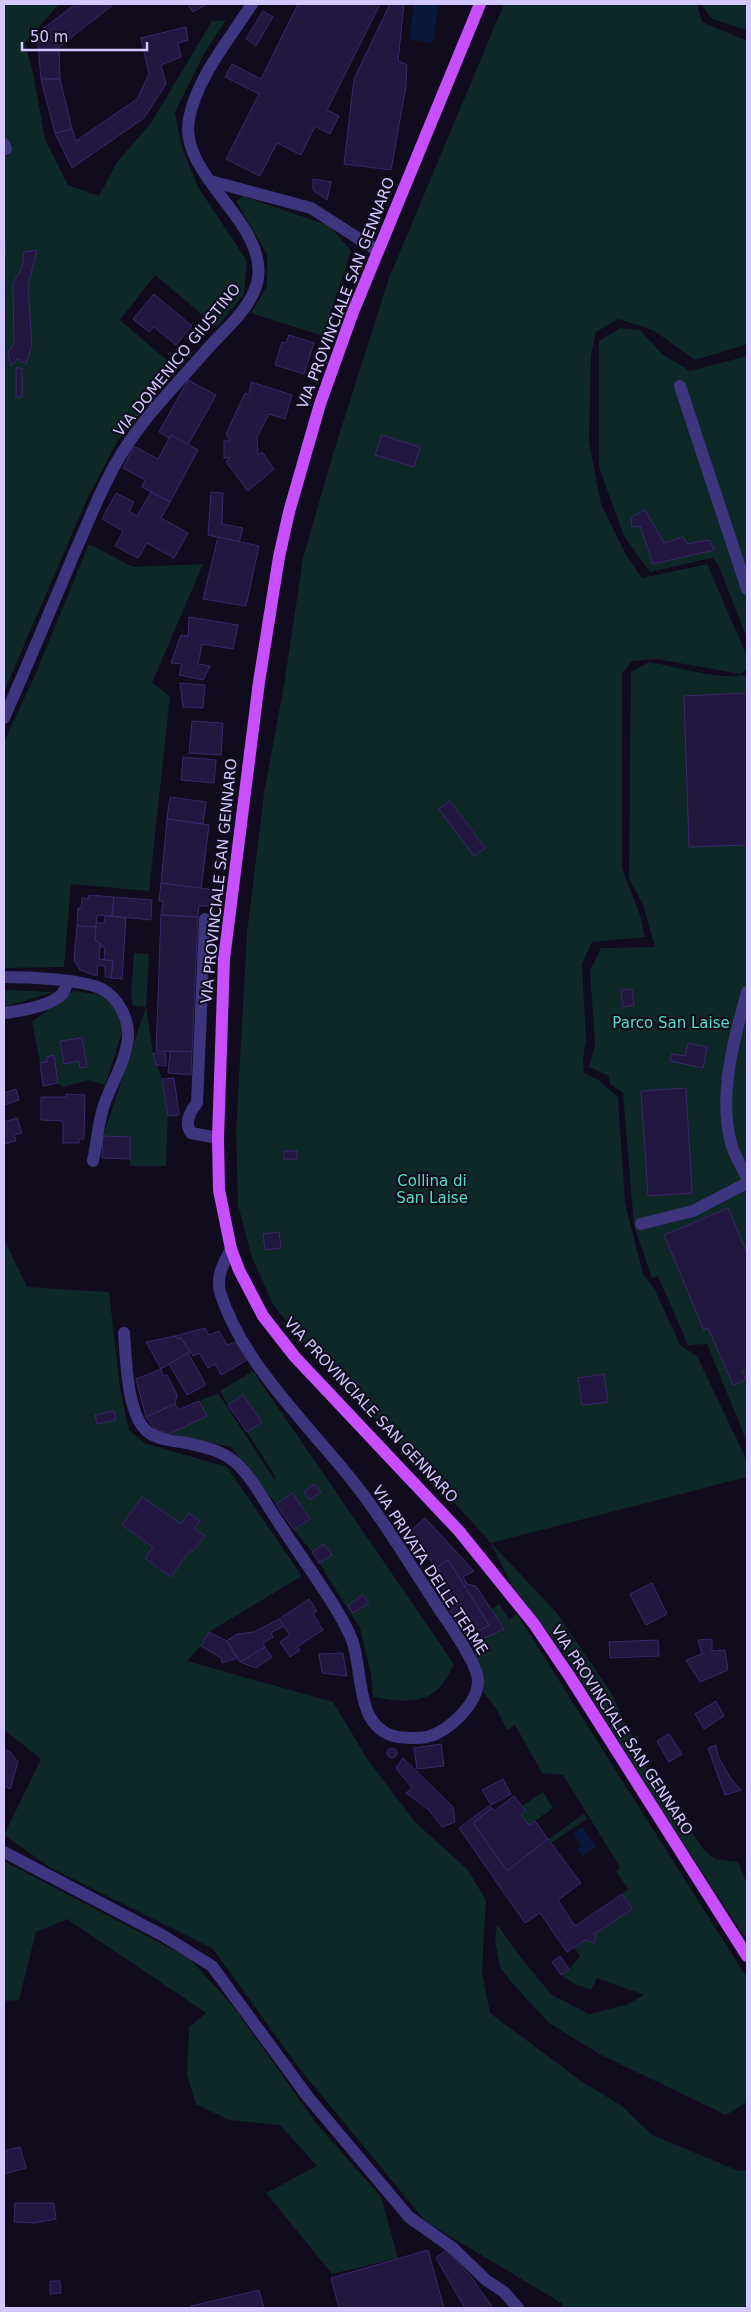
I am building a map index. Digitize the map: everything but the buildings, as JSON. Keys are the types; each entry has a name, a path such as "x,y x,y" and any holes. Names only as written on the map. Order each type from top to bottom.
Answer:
{"main road":[{"name":"VIA PROVINCIALE SAN GENNARO","path":"480,4 378,251 320,404 289,512 279,557 259,682 225,950 218,1138 219,1190 231,1249 239,1270 263,1316 296,1357 459,1530 534,1624 570,1677 747,1956"}],"street":[{"name":"VIA DOMENICO GIUSTINO","path":"4,718 98,497 122,454 149,416 238,316 254,294 258,277 257,256 240,222 197,160 189,140 188,121 201,84 252,4"},
{"path":"210,181 311,208 378,251"},
{"path":"680,386 747,589"},
{"path":"204,919 197,1103 190,1113 188,1121 191,1133 218,1138"},
{"path":"4,977 68,982 101,989 114,998 122,1009 128,1035 126,1048 104,1106 93,1161"},
{"path":"4,1013 22,1011 54,999 63,993 68,982"},
{"path":"747,992 732,1054 727,1092 731,1144 747,1178"},
{"path":"641,1224 692,1211 747,1183"},
{"name":"VIA PRIVATA DELLE TERME","path":"124,1333 130,1389 140,1422 146,1431 157,1437 220,1452 242,1469 322,1588 349,1632 357,1658 368,1716 374,1725 392,1736 416,1738 438,1733 448,1726 466,1708 476,1692 478,1676 444,1616 360,1490 278,1393 251,1353 231,1318 219,1289 220,1270 231,1249"},
{"path":"4,1852 162,1935 212,1966 308,2097 408,2217 454,2250 486,2280 504,2292 518,2308"}],"green space":[{"path":"4,4 59,4 25,43 33,73 45,139 68,185 99,196 117,162 151,123 212,21 226,20 205,52 175,112 181,145 198,187 247,261 244,294 217,327 155,275 120,320 176,368 118,440 87,499 4,692 4,254 6,254 4,233","holes":["36,250 28,286 32,345 26,363 18,359 12,365 14,344 13,283 22,268 24,253","16,368 22,368 22,397 16,397"]},
{"name":"Collina di San Laise","path":"504,4 697,4 702,22 747,41 747,341 745,345 695,360 653,330 618,319 596,332 591,356 589,442 601,504 625,553 642,578 707,564 747,656 747,668 741,674 656,659 632,661 622,674 622,868 640,915 645,937 592,942 582,964 586,1040 583,1058 584,1073 600,1081 618,1097 625,1203 643,1274 655,1290 680,1345 697,1356 747,1461 747,1477 491,1543 556,1612 610,1691 647,1767 704,1850 715,1859 738,1862 747,1884 747,1940 661,1809 562,1651 514,1589 490,1542 307,1347 274,1306 252,1258 238,1205 236,1134 247,933 264,793 284,685 303,558 333,454 389,278","holes":["382,435 420,447 414,467 376,455","450,801 485,848 474,856","603,1374 608,1402 582,1405 578,1378"]},
{"path":"701,4 747,4 747,30 712,19"},
{"path":"243,196 330,226 351,251 323,336 251,313 267,286 267,254 236,201"},
{"path":"620,328 640,330 662,354 690,371 747,356 747,638 718,564 712,558 650,572 624,536 599,467 599,341"},
{"path":"89,544 133,567 203,564 152,683 170,696 149,891 71,884 64,967 4,968 4,742 35,675"},
{"name":"Parco San Laise","path":"649,662 724,676 747,675 747,1442 707,1344 688,1345 658,1276 652,1278 634,1225 623,1093 610,1084 609,1076 589,1067 595,1045 590,971 601,948 655,947 643,904 629,879 631,672"},
{"path":"134,953 149,954 146,1007 133,1006 131,996"},
{"path":"4,990 54,992 4,1007"},
{"path":"73,991 104,995 122,1020 122,1032 105,1085 89,1080 63,1087 58,1083 54,1056 46,1057 47,1062 40,1063 32,1022","holes":["82,1038 87,1067 80,1068 79,1061 64,1064 60,1041"]},
{"path":"146,1007 153,1053 162,1079 168,1116 166,1166 130,1166 130,1137 103,1136"},
{"path":"4,1239 27,1287 109,1292 120,1388 129,1430 144,1443 227,1467 302,1576 209,1632 201,1646 187,1661 333,1702 368,1760 415,1822 468,1870 486,1900 482,1972 490,2013 581,2081 622,2106 652,2135 739,2171 747,2170 747,2308 560,2308 563,2304 426,2222 299,2068 213,1949 51,1868 4,1835 41,1759 4,1730","holes":["142,1497 181,1524 189,1513 200,1521 194,1529 204,1536 194,1551 191,1549 171,1577 145,1558 153,1547 122,1525"]},
{"path":"253,1371 454,1664 447,1677 431,1694 422,1698 400,1701 373,1697 371,1674 360,1628 319,1563 331,1555 324,1544 312,1552 294,1530 310,1519 292,1493 276,1504 231,1447 169,1434 207,1416 199,1401 218,1393 274,1479 276,1478 247,1432 262,1422 243,1395 228,1405 220,1391","holes":["314,1484 320,1492 310,1500 304,1492","363,1595 369,1603 354,1613 348,1605"]},
{"path":"499,1604 509,1619 517,1614 747,1978 747,2102 726,2115 601,2055 549,2023 512,1983 500,1967 495,1941 497,1924 522,1959 551,1994 589,2014 626,2005 644,1995 597,1978 591,1990 573,1983 561,1975 580,1957 574,1947 585,1940 594,1943 596,1936 594,1934 632,1908 622,1894 628,1889 616,1871 620,1867 563,1775 542,1773 515,1725 507,1730 497,1710 484,1693 481,1672 472,1644 503,1629 491,1610"},
{"path":"543,1792 553,1808 529,1825 521,1815 522,1806"},
{"path":"584,1814 587,1819 551,1843 548,1839"},
{"path":"4,1861 189,1958 233,2006 316,2123 381,2197 398,2258 332,2274 266,2193 317,2166 280,2125 229,2120 196,2104 187,2075 189,2027 206,2013 67,1919 36,1932 19,2000 4,2001"}],"water":[{"path":"414,4 439,4 433,43 409,39"},
{"path":"583,1827 596,1846 582,1856 577,1849 581,1846 573,1834"}]}
